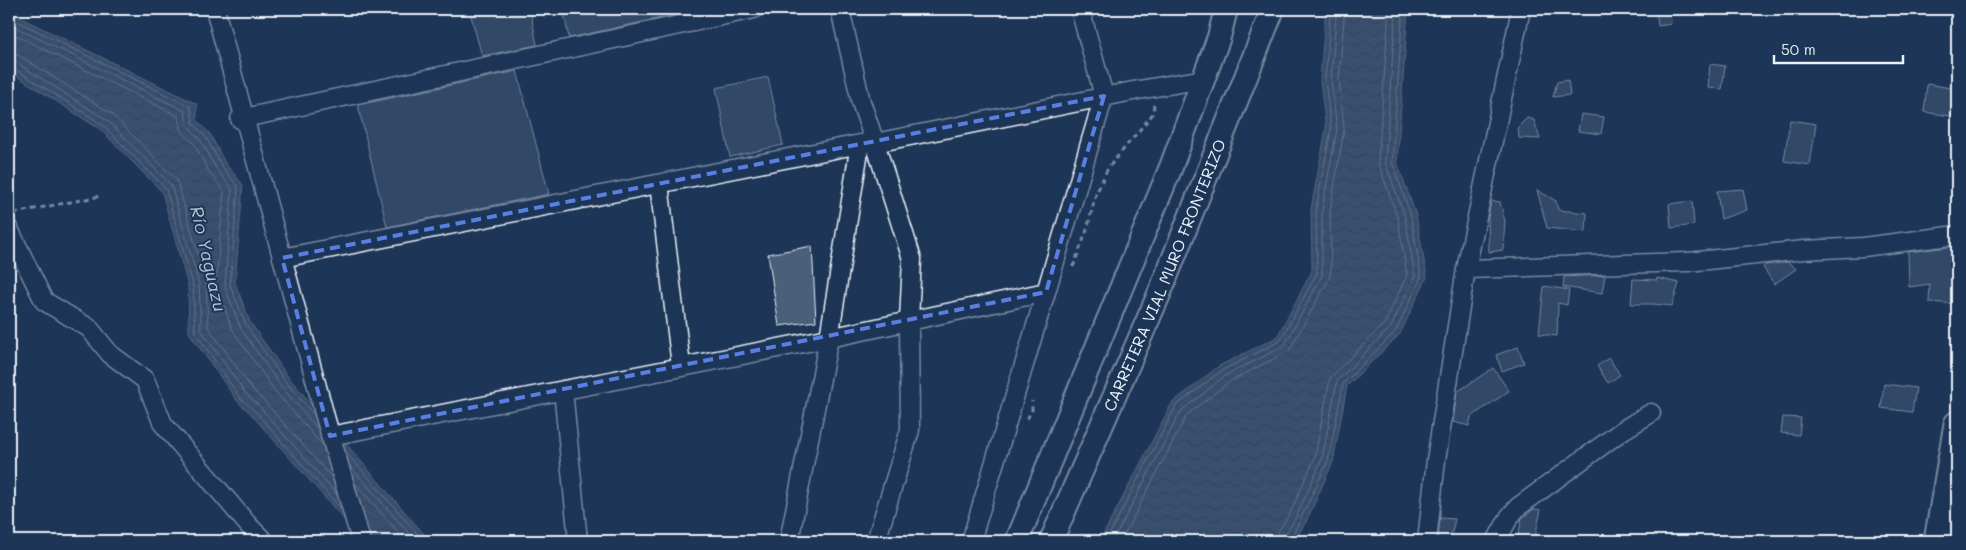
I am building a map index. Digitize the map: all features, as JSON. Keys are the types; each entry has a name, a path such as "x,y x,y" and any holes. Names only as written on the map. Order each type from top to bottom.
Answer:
{"main road":[{"path":"1944,540 1957,424"}],"street":[{"path":"215,9 360,541"},
{"path":"240,119 754,9"},
{"path":"840,9 861,102 868,144 912,259 909,320 910,430 876,541"},
{"path":"971,541 1104,96 1080,9"},
{"name":"CARRETERA VIAL MURO FRONTERIZO","path":"1017,541 1172,167 1219,37 1226,9"},
{"name":"CARRETERA VIAL MURO FRONTERIZO","path":"1051,541 1160,292 1273,9"},
{"path":"1427,541 1436,460 1466,269 1521,9"},
{"path":"282,258 1104,96 1204,79"},
{"path":"789,541 868,144"},
{"path":"659,184 680,366"},
{"path":"9,229 44,301 89,328 110,354 145,380 163,424 264,541"},
{"path":"1466,269 1688,262 1804,250 1863,247 1957,235"},
{"path":"330,436 829,338 1046,292"},
{"path":"563,390 578,541"},
{"path":"1496,541 1510,516 1518,507 1623,430 1651,413"}],"path":[{"path":"1070,274 1087,230 1096,194 1108,168 1152,115 1154,106 1150,99 1132,91"},
{"path":"9,214 102,196"},
{"path":"1022,427 1032,410 1032,400"}],"highlighted area":[{"path":"1104,96 1046,292 330,436 282,258"}],"water":[{"path":"1324,9 1408,9 1397,162 1416,215 1427,277 1400,334 1347,386 1333,462 1306,522 1294,541 1100,541 1172,403 1219,366 1277,337 1312,271 1311,209 1326,129 1320,80"},
{"name":"Río Yaguazu","path":"9,12 197,104 197,120 210,134 225,163 243,185 235,283 250,322 289,378 430,541 363,541 250,413 238,402 189,333 188,286 162,192 101,130 9,71"}],"building":[{"path":"469,9 530,9 537,45 482,56"},
{"path":"563,9 679,9 679,14 569,38"},
{"path":"1656,9 1670,9 1671,24 1658,26"},
{"path":"1710,64 1725,66 1722,89 1708,88"},
{"path":"517,71 549,194 387,227 358,105"},
{"path":"768,77 783,145 730,157 716,88"},
{"path":"1568,80 1570,95 1553,97 1557,82"},
{"path":"1927,84 1957,89 1957,117 1924,112"},
{"path":"1581,114 1604,117 1601,134 1578,131"},
{"path":"1527,118 1534,120 1540,139 1519,138 1518,127"},
{"path":"1790,120 1816,124 1810,165 1784,161"},
{"path":"1743,189 1747,210 1721,219 1717,191"},
{"path":"1537,190 1556,201 1558,210 1587,213 1586,232 1547,228"},
{"path":"1491,201 1500,202 1505,221 1503,250 1489,252 1488,218"},
{"path":"1692,201 1694,225 1671,228 1669,204"},
{"path":"812,246 816,321 779,326 768,254"},
{"path":"1957,246 1957,304 1929,302 1930,284 1909,287 1908,252"},
{"path":"1788,262 1796,269 1774,284 1763,267"},
{"path":"1605,275 1602,293 1563,287 1564,277"},
{"path":"1657,278 1679,283 1672,306 1631,304 1633,279 1657,280"},
{"path":"1544,286 1569,290 1567,305 1558,303 1557,336 1539,334"},
{"path":"1518,347 1524,363 1502,371 1496,355"},
{"path":"1609,358 1620,375 1608,383 1597,366"},
{"path":"1493,368 1509,391 1471,417 1469,426 1453,422 1457,392"},
{"path":"1884,384 1916,388 1912,412 1881,408"},
{"path":"1783,417 1801,418 1799,435 1781,433"},
{"path":"1534,509 1541,510 1534,541 1517,541 1522,518"},
{"path":"1440,518 1455,519 1450,541 1438,541"}]}
